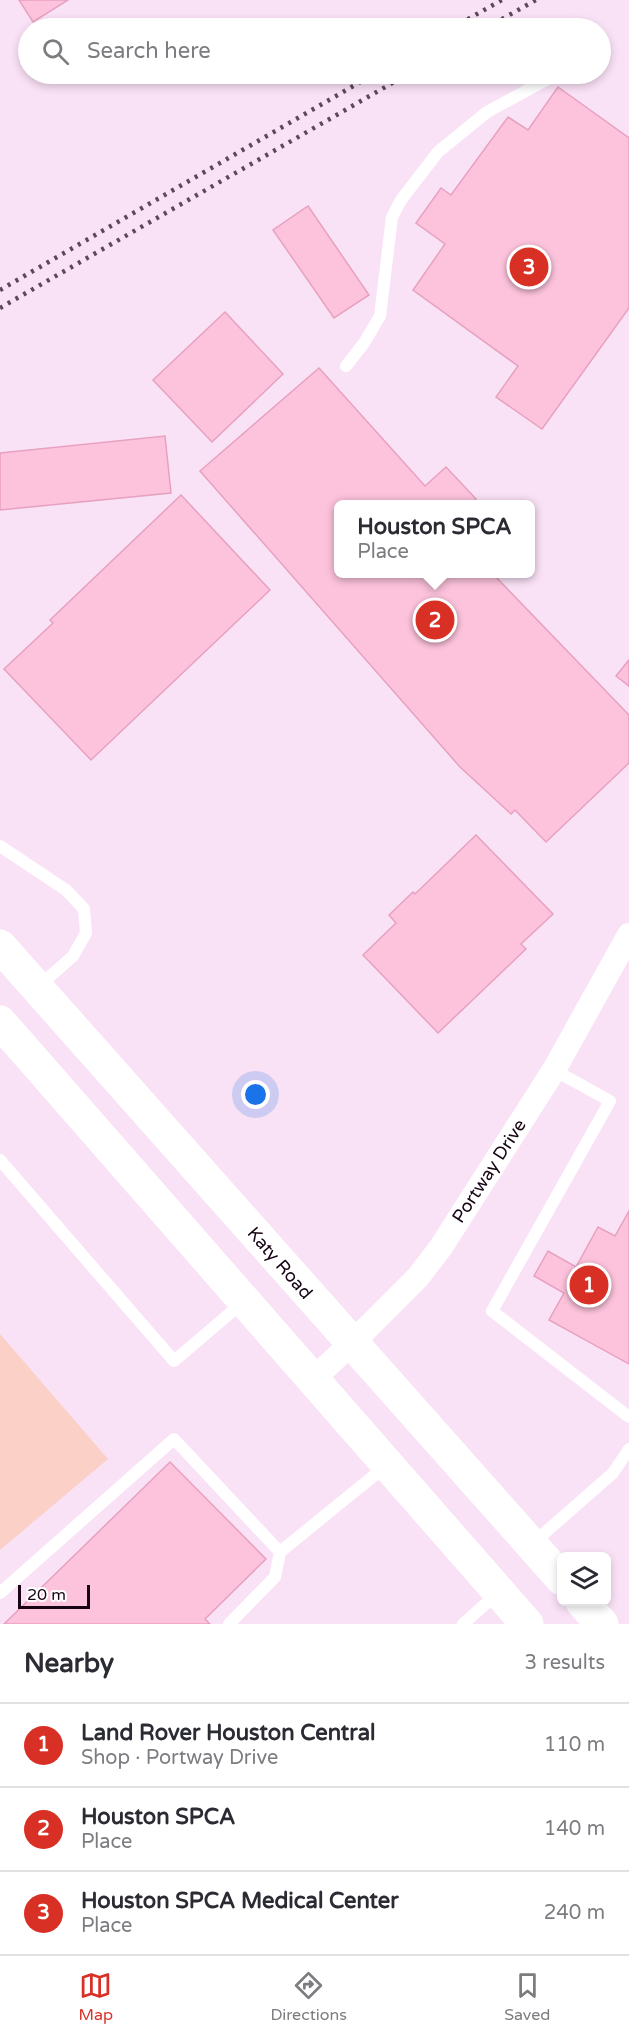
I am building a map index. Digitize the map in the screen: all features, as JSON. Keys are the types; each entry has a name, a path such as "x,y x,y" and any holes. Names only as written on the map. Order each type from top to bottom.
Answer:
{"main road":[{"name":"Katy Road","path":"0,946 557,1574"},
{"path":"37,988 2,1027 245,1300 527,1624"},
{"path":"245,1300 282,1264"},
{"path":"586,1606 602,1624"}],"street":[{"name":"Portway Drive","path":"313,1379 418,1277 441,1247 554,1070 629,935"}],"lane":[{"path":"346,366 364,343 380,316 392,217 401,201 438,152 487,111 538,84"},
{"path":"0,846 66,890 84,909 86,933 73,956 37,988"},
{"path":"554,1070 610,1101 492,1311 629,1417"},
{"path":"0,1160 174,1361 245,1300"},
{"path":"0,1593 174,1439 280,1552"},
{"path":"531,1545 613,1473 629,1449"},
{"path":"229,1624 275,1577 280,1552 388,1464"},
{"path":"463,1624 499,1592"}],"shaded area":[{"path":"0,1334 108,1459 0,1550"}],"building":[{"path":"19,0 68,0 39,18 30,18"},
{"path":"558,87 629,138 629,308 542,429 496,397 518,366 413,290 445,244 416,223 441,188 451,195 508,117 528,130"},
{"path":"308,206 369,295 334,318 273,230"},
{"path":"225,312 283,374 212,442 153,380"},
{"path":"319,368 425,486 446,467 476,499 334,500 334,578 497,578 629,715 629,763 546,842 515,810 511,814 460,767 200,471"},
{"path":"165,436 171,493 0,510 0,453"},
{"path":"181,495 270,590 91,760 4,669 53,623 50,620"},
{"path":"629,660 629,686 616,676"},
{"path":"476,835 553,914 521,944 526,949 438,1033 363,955 396,923 389,915 413,892 415,894"},
{"path":"629,1211 629,1364 549,1320 564,1293 534,1276 548,1251 576,1267 598,1227 615,1236"},
{"path":"170,1462 266,1559 205,1619 210,1624 4,1624"}],"railway":[{"path":"470,18 502,0"},
{"path":"504,18 536,0"},
{"path":"0,290 357,84"},
{"path":"0,308 391,84"}],"place":[{"name":"Houston SPCA Medical Center","path":"529,267"},
{"name":"Houston SPCA","path":"435,620"},
{"name":"Land Rover Houston Central","path":"589,1285"}]}
